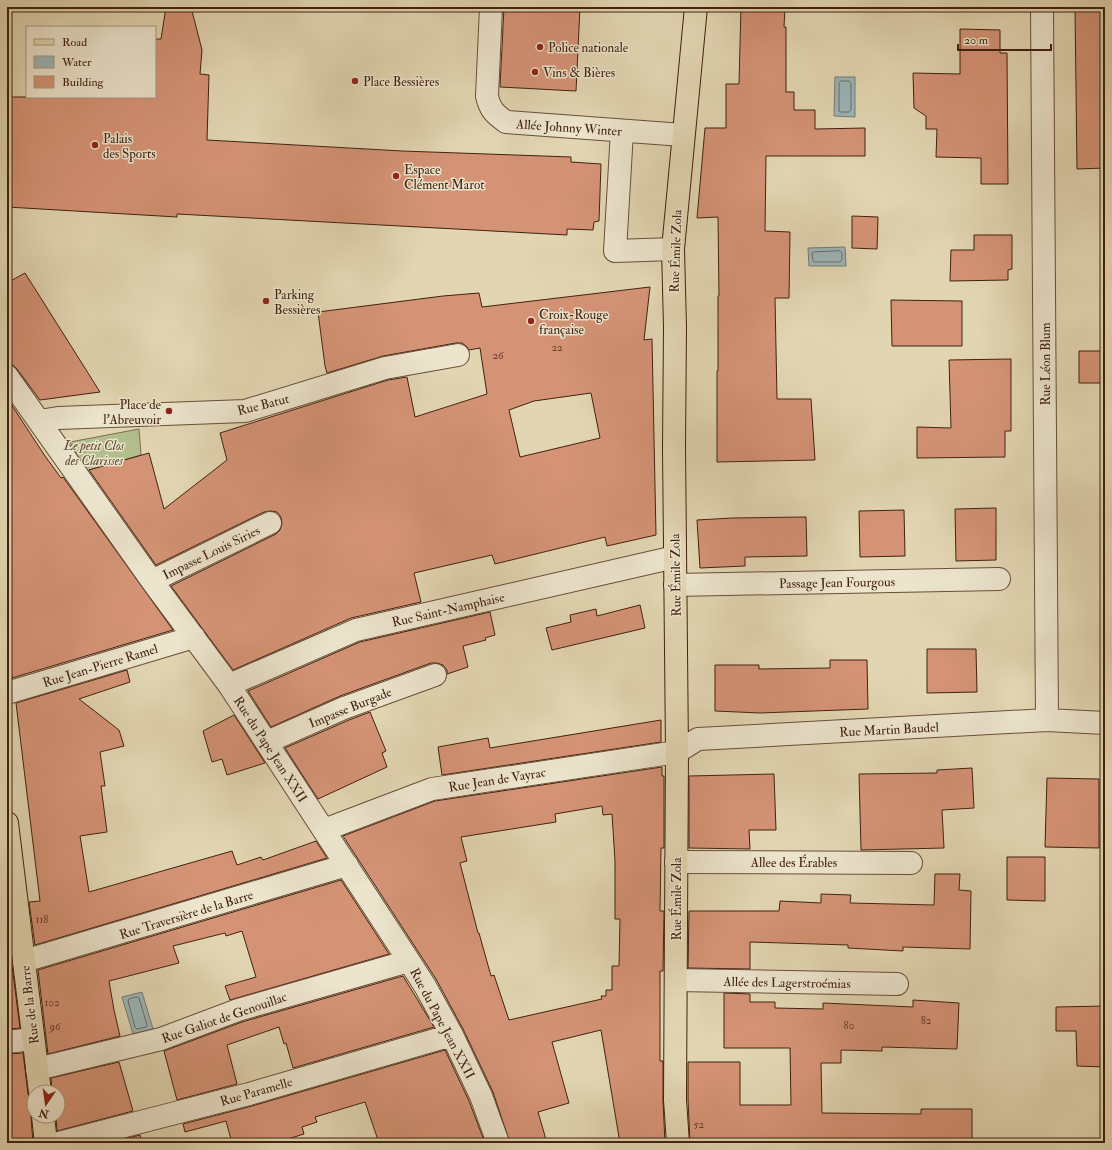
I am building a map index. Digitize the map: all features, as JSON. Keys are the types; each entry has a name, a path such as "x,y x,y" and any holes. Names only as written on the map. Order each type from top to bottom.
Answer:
{"main road":[{"name":"Rue Émile Zola","path":"678,1143 675,1100 677,752 674,446 675,327 673,249 696,7"},
{"name":"Rue de la Barre","path":"8,836 39,1084"},
{"path":"44,1124 46,1143"}],"street":[{"name":"Allée Johnny Winter","path":"491,7 487,96 489,106 496,115 506,122 683,135"},
{"name":"Rue Léon Blum","path":"1042,7 1047,720"},
{"path":"622,131 615,251 673,249"},
{"name":"Rue Batut","path":"40,421 58,418 245,411 385,368 458,355"},
{"name":"Rue du Pape Jean XXII","path":"7,376 152,581 229,685 409,961 425,986 452,1035 481,1096 498,1143"},
{"name":"Impasse Louis Siries","path":"152,581 270,523"},
{"name":"Rue Saint-Namphaise","path":"229,685 356,630 675,557"},
{"name":"Passage Jean Fourgous","path":"676,585 999,579"},
{"name":"Rue Jean-Pierre Ramel","path":"7,693 194,638"},
{"name":"Impasse Burgade","path":"267,742 344,708 435,675"},
{"name":"Rue Martin Baudel","path":"677,752 698,739 1047,720 1105,723"},
{"name":"Rue Jean de Vayrac","path":"324,830 432,789 677,752"},
{"name":"Allee des Érables","path":"676,862 911,863"},
{"name":"Rue Traversière de la Barre","path":"24,961 347,865"},
{"name":"Rue Galiot de Genouillac","path":"37,1069 161,1039 238,1010 409,961"},
{"name":"Allée des Lagerstroémias","path":"676,980 898,984"},
{"name":"Rue Paramelle","path":"59,1143 249,1094 452,1035"},
{"path":"7,1042 33,1038"}],"green space":[{"name":"Le petit Clos des Clarisses","path":"139,429 141,455 86,471 70,442"}],"water":[{"path":"835,77 855,77 855,117 834,116"},
{"path":"845,247 846,266 809,266 808,248"},
{"path":"142,992 153,1029 133,1034 122,997"}],"building":[{"path":"166,7 191,7 202,50 200,74 209,75 207,140 402,151 571,157 571,162 601,164 599,221 594,222 593,230 567,229 567,235 177,214 177,217 7,207 7,97 156,98 156,39 161,39"},
{"name":"Police nationale","path":"504,7 580,7 576,91 500,87"},
{"path":"741,7 785,7 784,27 786,27 786,92 794,92 794,110 815,110 815,129 865,128 865,156 766,156 765,231 790,232 789,298 775,298 777,399 811,399 815,460 717,462 719,296 718,217 697,218 705,128 726,128 726,84 739,84"},
{"path":"1075,7 1105,7 1105,168 1077,169"},
{"path":"960,29 1000,30 1000,53 1007,53 1008,184 981,184 981,158 936,157 937,129 926,129 926,116 914,108 913,73 960,74"},
{"path":"852,216 878,217 877,249 852,248"},
{"path":"974,235 1012,235 1012,269 1008,270 1008,280 950,281 951,250 974,250"},
{"path":"25,273 100,392 40,400 17,369 13,365 7,364 7,283"},
{"path":"650,287 644,340 652,339 656,535 607,546 605,537 495,564 492,555 414,573 421,602 351,618 233,670 171,586 276,534 280,530 282,524 281,517 277,512 264,512 156,565 89,470 149,453 164,509 227,460 220,433 388,380 407,377 415,417 487,394 480,348 469,350 462,343 383,356 327,373 318,312 443,296 479,293 482,307","holes":["591,393 600,438 520,457 509,410 534,401"]},
{"path":"891,300 962,301 962,346 892,346"},
{"path":"1079,351 1105,351 1105,383 1079,383"},
{"path":"1011,359 1011,431 1005,431 1005,457 917,458 917,427 951,428 949,360"},
{"path":"7,398 45,456 61,478 63,477 173,630 12,678 7,633"},
{"path":"996,508 996,560 956,561 955,509"},
{"path":"904,510 905,556 860,557 859,511"},
{"path":"806,517 807,556 745,557 745,566 700,568 697,520"},
{"path":"640,605 645,628 552,650 546,628 571,622 570,615 596,609 597,616"},
{"path":"490,612 495,635 485,638 486,640 463,646 468,667 447,674 447,670 443,665 431,663 340,696 271,727 248,691 360,642"},
{"path":"927,649 976,649 977,692 927,693"},
{"path":"830,660 867,660 868,709 760,713 715,711 715,665 759,665 759,669 830,668"},
{"path":"127,670 130,682 79,699 119,730 124,746 100,752 105,786 101,786 107,832 80,836 89,892 232,851 237,865 261,857 263,860 316,841 327,858 35,945 29,902 40,901 16,703"},
{"path":"370,712 386,751 382,753 387,767 318,799 285,748"},
{"path":"234,715 265,763 227,775 222,759 212,762 203,731"},
{"path":"661,720 661,742 442,775 438,747 488,738 490,748"},
{"path":"662,767 662,776 664,776 664,848 661,848 660,911 664,911 663,971 660,971 660,1061 663,1061 665,1143 620,1143 601,1030 552,1042 569,1103 538,1112 547,1143 510,1143 493,1092 463,1029 436,979 343,836 435,801","holes":["602,806 603,815 612,814 615,861 615,919 620,919 619,966 612,966 612,990 606,990 606,996 601,996 602,999 509,1020 494,975 491,976 478,933 460,863 467,861 461,837 556,822 555,814"]},
{"path":"972,768 974,808 942,810 944,848 861,850 859,774 937,773 937,770"},
{"path":"774,774 776,830 749,830 750,849 689,848 689,776"},
{"path":"1047,778 1099,779 1099,848 1045,847"},
{"path":"1007,857 1045,857 1045,901 1007,900"},
{"path":"935,874 960,874 959,890 971,891 970,949 903,947 903,951 848,948 848,945 750,942 750,969 688,968 689,911 779,911 780,901 821,903 821,894 851,895 850,903 934,905"},
{"path":"341,880 389,954 230,1000 225,986 256,977 242,931 226,936 225,933 173,946 179,963 109,981 120,1036 48,1054 38,970"},
{"path":"7,926 20,1028 7,1029"},
{"path":"403,976 434,1027 293,1068 286,1043 284,1044 279,1027 227,1045 237,1084 177,1100 164,1051 242,1022"},
{"path":"724,993 750,994 750,1002 775,1002 775,1008 823,1009 823,1003 913,1007 913,1000 959,1003 957,1049 882,1047 882,1051 841,1050 841,1063 821,1063 822,1113 921,1114 921,1109 972,1109 972,1143 690,1143 688,1062 740,1062 740,1105 791,1105 790,1048 724,1048"},
{"path":"1105,1006 1105,1067 1077,1066 1076,1031 1056,1031 1056,1007"},
{"path":"445,1050 469,1101 485,1143 379,1143 365,1102 315,1117 317,1122 302,1127 304,1134 275,1143 232,1143 226,1121 185,1132 183,1124 252,1106"},
{"path":"23,1053 27,1084 26,1124 32,1124 33,1143 7,1143 7,1054"},
{"path":"119,1062 133,1111 57,1131 57,1124 66,1124 66,1084 51,1084 51,1078"},
{"path":"140,1135 142,1143 109,1143"}],"place":[{"name":"Police nationale","path":"540,47"},
{"name":"Vins & Bières","path":"535,72"},
{"name":"Place Bessières","path":"355,81"},
{"name":"Palais des Sports","path":"95,145"},
{"name":"Espace Clément Marot","path":"396,176"},
{"name":"Parking Bessières","path":"266,301"},
{"name":"Croix-Rouge française","path":"531,321"},
{"name":"Place de l'Abreuvoir","path":"169,411"}]}
